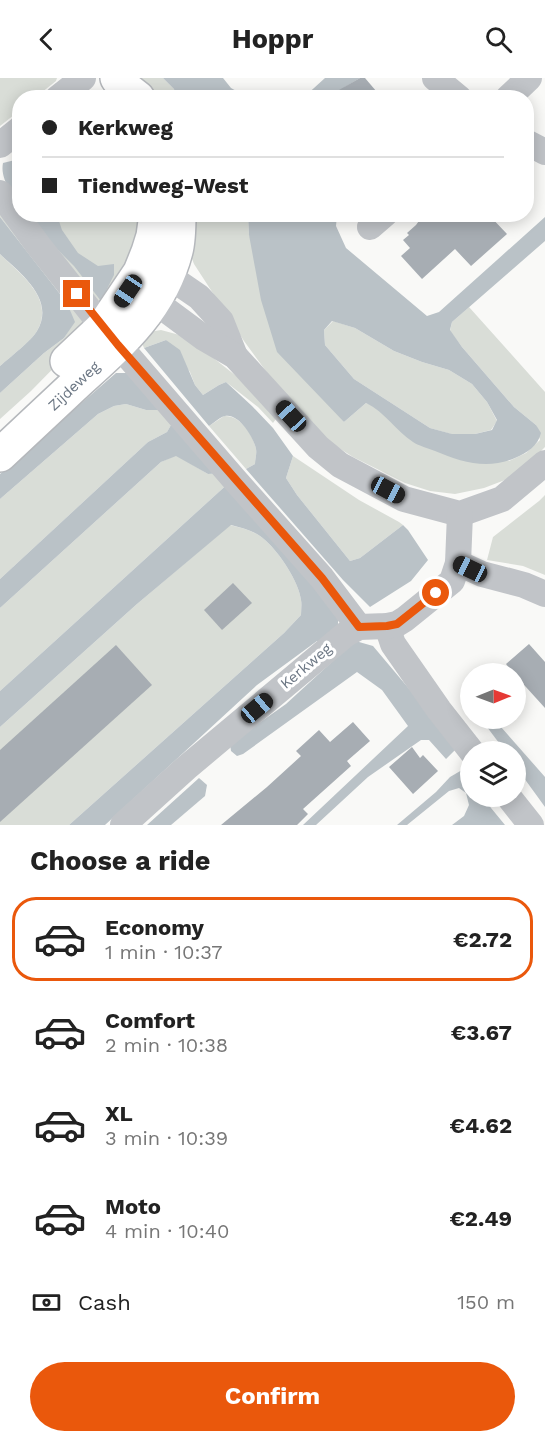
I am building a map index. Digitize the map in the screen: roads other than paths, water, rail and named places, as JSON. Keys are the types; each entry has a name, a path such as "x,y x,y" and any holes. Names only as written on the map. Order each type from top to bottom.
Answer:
{"main road":[{"name":"Zijdeweg","path":"154,283 148,252 155,222"},
{"name":"Zijdeweg","path":"0,424 111,336 140,322 154,283 176,250 178,222"},
{"name":"Zijdeweg","path":"0,455 111,336"}],"street":[{"path":"68,90 82,78"},
{"path":"435,78 449,90"},
{"path":"516,90 529,78"},
{"path":"0,145 12,135"},
{"path":"0,193 12,209"},
{"path":"21,222 111,336 322,578 345,630 397,624 452,581 458,563 460,514"},
{"path":"154,283 204,338 235,356 318,447 340,465 404,499 460,514 502,499 545,463"},
{"path":"458,563 482,574 524,585 545,594"},
{"path":"387,626 393,644 463,741"},
{"name":"Kerkweg","path":"123,825 345,630"},
{"path":"517,807 531,825"}]}
